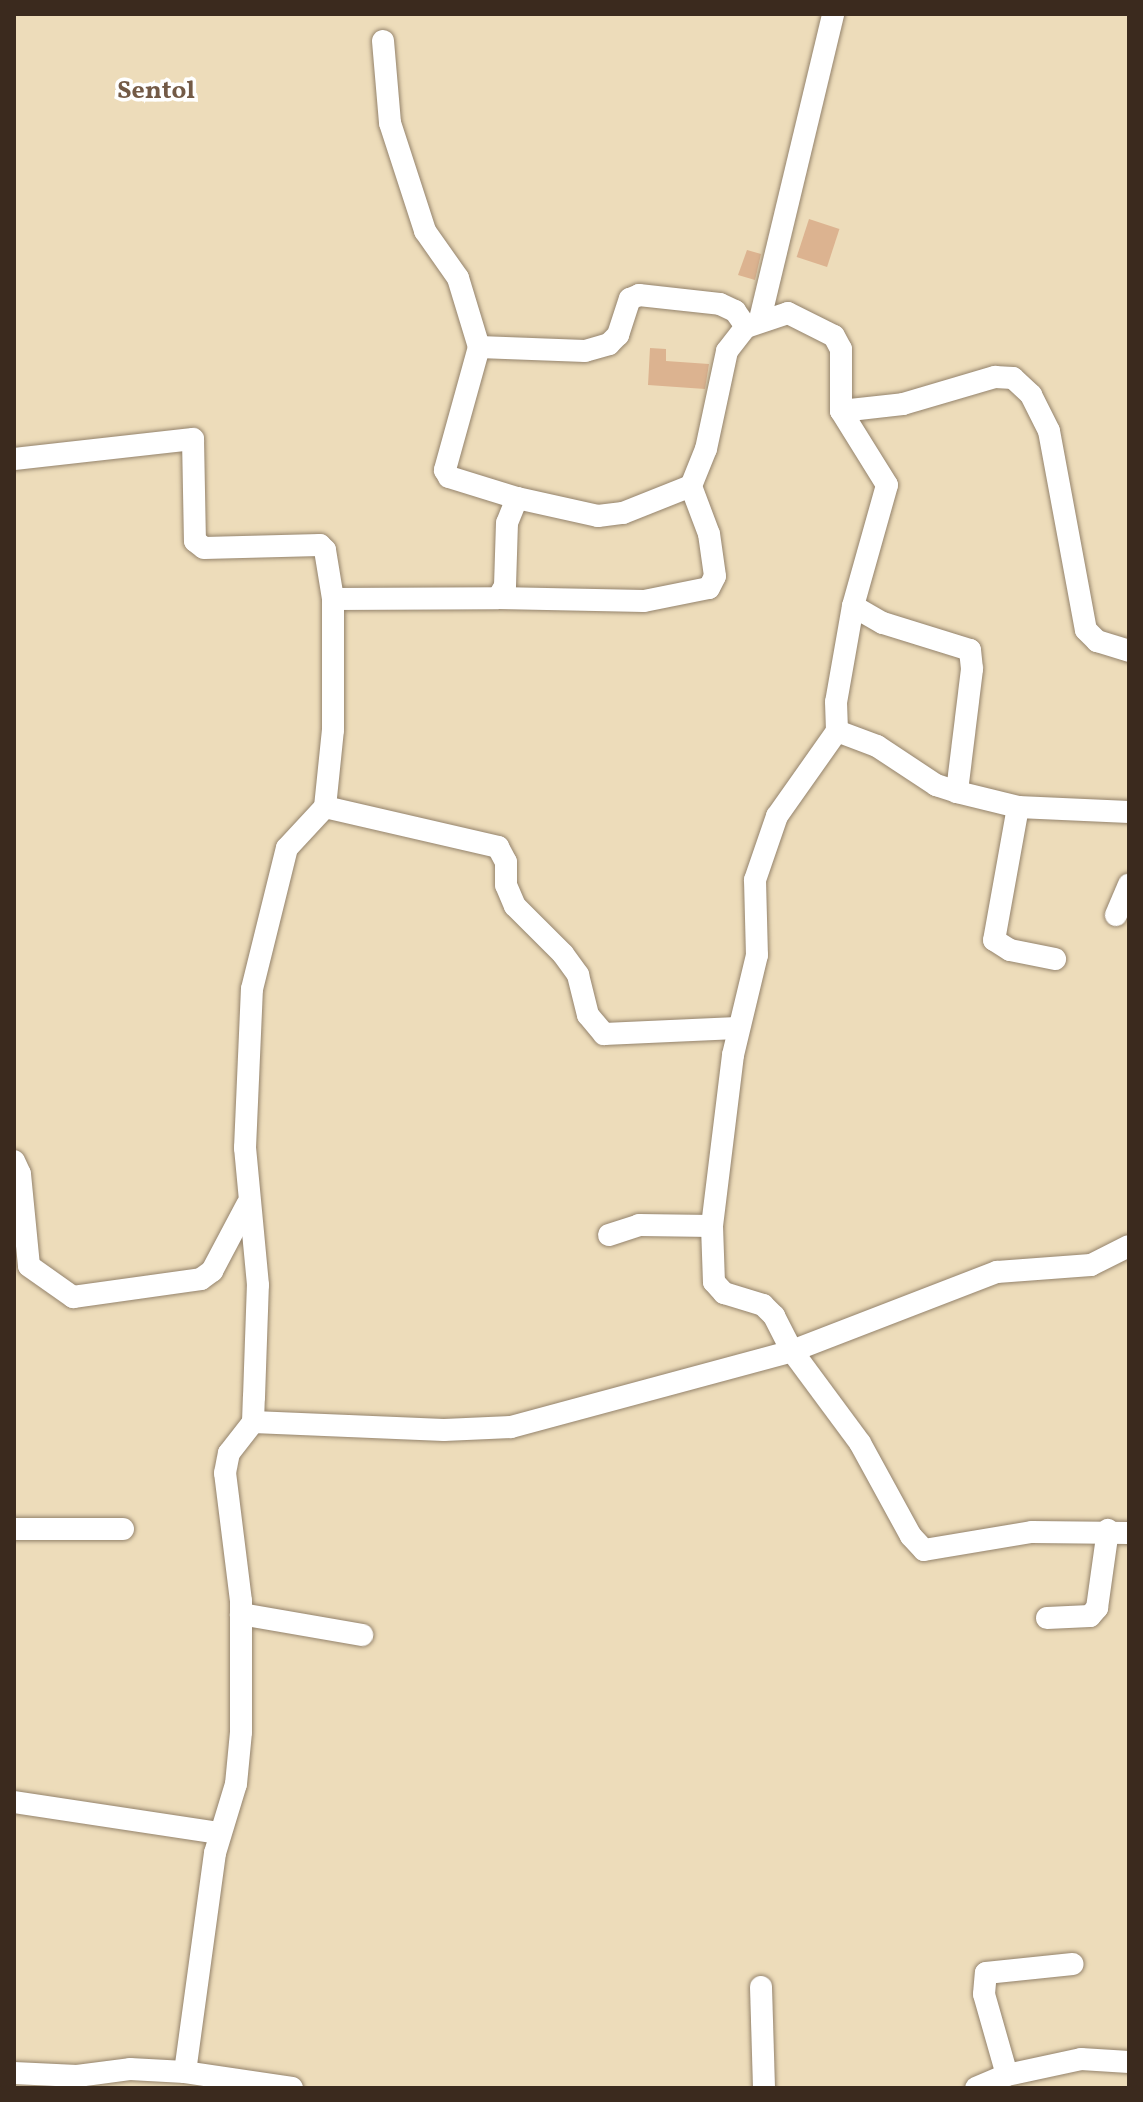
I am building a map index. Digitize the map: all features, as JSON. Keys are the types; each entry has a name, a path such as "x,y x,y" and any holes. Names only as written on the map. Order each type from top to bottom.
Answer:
{"street":[{"path":"333,599 644,601 709,588 715,576 709,534 691,486 706,449 727,351 753,323 833,14"},
{"path":"383,41 390,123 425,231 458,278 479,347 445,470 449,477 517,498 598,516 623,513 691,486"},
{"path":"479,347 585,351 609,344 618,335 630,299 639,295 720,304 753,323 788,313 834,336 841,349 841,411 887,485 853,606 836,702 837,731 777,816 764,845 755,880 754,985 737,1028 712,1226 714,1282 724,1293 763,1305 792,1351 860,1443 924,1550 1032,1532 1118,1531 1097,1608 1090,1616 1047,1618"},
{"path":"841,411 903,404 995,377 1013,378 1031,395 1049,431 1086,630 1097,641 1129,651"},
{"path":"14,459 193,439 195,541 204,548 320,545 333,599 333,730 325,807 287,848 252,989 247,1205 258,1285 253,1422 229,1453 225,1473 241,1614 240,1745 236,1784 219,1833 185,2072"},
{"path":"498,598 505,586 507,523 517,498"},
{"path":"853,606 883,623 970,650 972,669 957,792"},
{"path":"837,731 877,746 936,785 957,792 1018,807 1129,812"},
{"path":"325,807 498,847 506,862 506,885 515,906 563,954 578,975 595,1028 604,1034 737,1028"},
{"path":"1018,807 994,940 1010,950 1055,959"},
{"path":"1116,915 1129,885"},
{"path":"14,1161 20,1174 29,1266 73,1297 201,1279 212,1271 247,1205"},
{"path":"609,1235 639,1225 712,1226"},
{"path":"253,1422 444,1430 511,1427 792,1351 997,1272 1091,1265 1129,1246"},
{"path":"14,1529 123,1529"},
{"path":"241,1614 362,1635"},
{"path":"14,1802 219,1833"},
{"path":"1007,2075 984,1994 986,1973 1073,1964"},
{"path":"761,1987 764,2088"},
{"path":"976,2088 1007,2075 1081,2059 1129,2062"},
{"path":"25,2078 76,2082 130,2069 185,2072 292,2088"}],"building":[{"path":"809,219 839,229 827,267 797,257"},
{"path":"747,250 761,254 755,280 738,275"},
{"path":"650,348 666,349 666,361 709,364 705,389 648,385"}],"district":[{"name":"Sentol","path":"156,92"}]}
